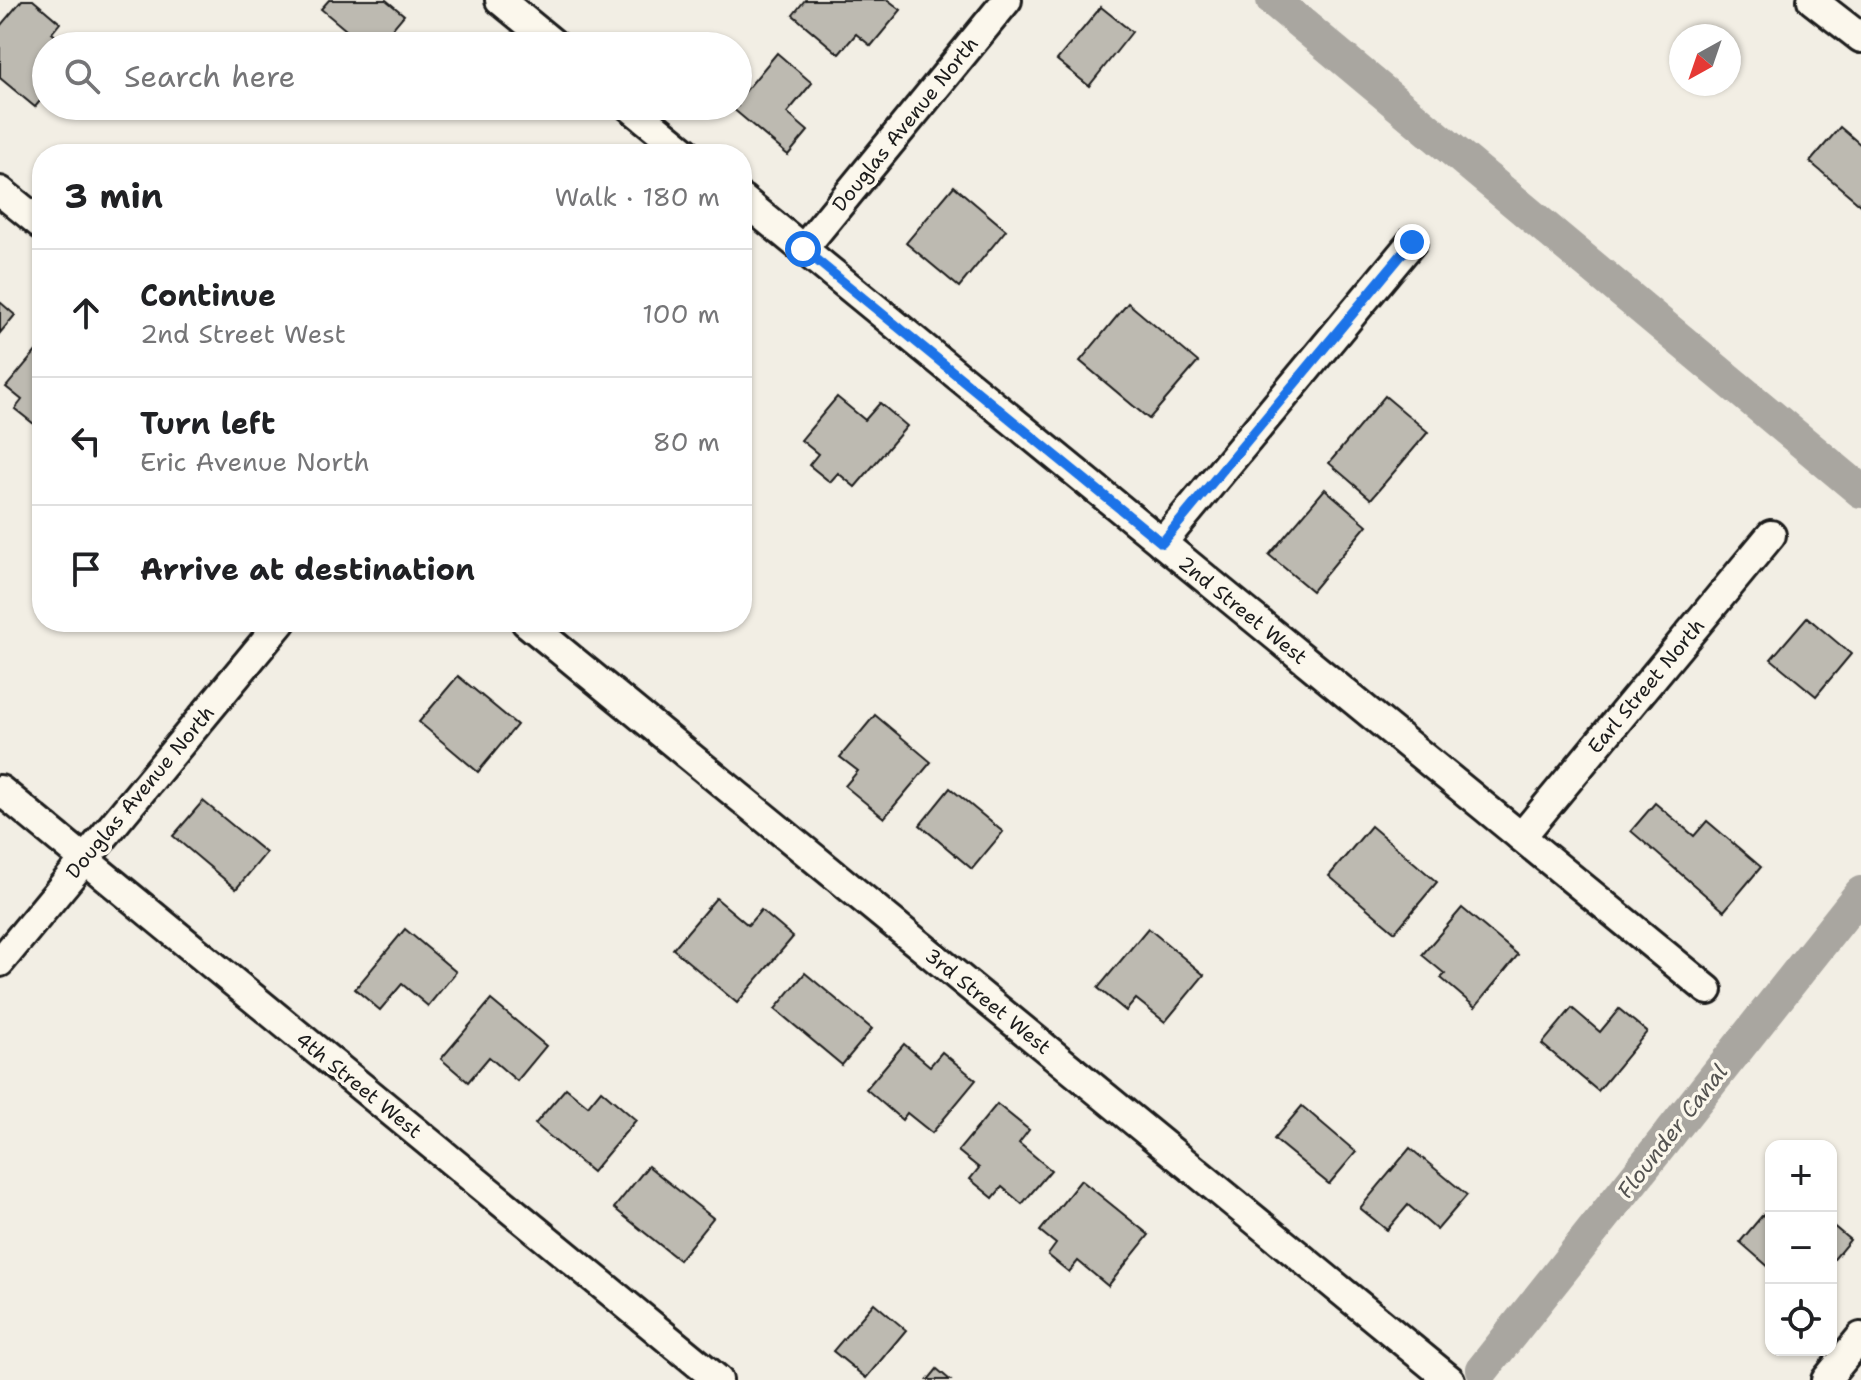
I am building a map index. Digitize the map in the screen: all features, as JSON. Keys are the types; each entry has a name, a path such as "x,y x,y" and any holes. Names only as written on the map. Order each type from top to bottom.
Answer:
{"street":[{"path":"500,0 539,32"},
{"name":"Douglas Avenue North","path":"803,249 1007,0"},
{"path":"1812,0 1861,38"},
{"path":"644,120 670,144"},
{"path":"0,191 32,217"},
{"name":"2nd Street West","path":"752,207 1708,990"},
{"path":"1162,543 1412,242"},
{"name":"Earl Street North","path":"1521,837 1771,535"},
{"name":"Douglas Avenue North","path":"0,962 273,632"},
{"name":"3rd Street West","path":"538,632 1450,1380"},
{"name":"4th Street West","path":"0,790 718,1380"},
{"path":"1826,1380 1861,1337"}],"building":[{"path":"22,0 33,0 60,23 53,32 32,32 32,105 0,78 0,26"},
{"path":"329,0 386,0 404,15 390,32 348,32 321,9"},
{"path":"805,0 888,0 901,10 871,46 856,34 839,54 793,15"},
{"path":"1101,7 1132,32 1089,86 1057,60"},
{"path":"777,53 812,83 787,113 808,131 788,155 746,120 752,120 752,83"},
{"path":"1840,127 1861,145 1861,205 1810,162"},
{"path":"954,186 1006,230 959,287 906,243"},
{"path":"0,302 15,315 0,333"},
{"path":"1128,303 1198,362 1149,419 1080,361"},
{"path":"32,356 32,422 15,409 22,400 6,387"},
{"path":"1385,396 1428,432 1371,499 1329,463"},
{"path":"837,397 865,420 880,403 907,426 855,487 838,473 830,482 809,465 818,454 801,440"},
{"path":"1325,489 1367,525 1312,591 1269,555"},
{"path":"1807,617 1851,654 1816,696 1771,659"},
{"path":"458,676 517,725 478,772 419,722"},
{"path":"875,715 931,762 884,818 845,786 858,771 840,757"},
{"path":"950,788 1003,832 972,869 920,825"},
{"path":"203,801 266,853 236,889 173,836"},
{"path":"1655,803 1694,836 1707,821 1761,867 1724,911 1631,831"},
{"path":"1371,826 1437,882 1395,932 1329,876"},
{"path":"716,898 748,925 761,910 793,937 737,1003 673,949"},
{"path":"1462,908 1518,955 1475,1007 1441,978 1445,974 1422,955"},
{"path":"1148,928 1204,975 1165,1022 1136,999 1126,1011 1098,988"},
{"path":"405,929 456,972 428,1006 402,984 380,1010 355,989"},
{"path":"805,973 872,1029 842,1065 775,1009"},
{"path":"491,1000 546,1046 517,1081 489,1057 468,1082 441,1059"},
{"path":"1572,1008 1600,1032 1619,1009 1647,1032 1598,1091 1542,1044"},
{"path":"904,1044 930,1066 942,1052 976,1080 932,1133 907,1113 902,1120 866,1089"},
{"path":"566,1088 588,1106 601,1090 636,1120 592,1172 535,1124"},
{"path":"997,1104 1029,1130 1019,1143 1051,1170 1022,1204 1002,1187 993,1198 970,1179 979,1168 958,1151"},
{"path":"1302,1106 1356,1152 1329,1184 1274,1139"},
{"path":"1410,1148 1467,1195 1437,1230 1408,1205 1387,1230 1360,1208"},
{"path":"648,1166 713,1218 679,1260 614,1208"},
{"path":"1081,1180 1149,1235 1108,1286 1078,1261 1069,1272 1048,1255 1056,1244 1040,1231"},
{"path":"1765,1212 1765,1264 1740,1242"},
{"path":"1837,1229 1850,1240 1837,1256"},
{"path":"874,1303 906,1330 866,1378 833,1351"},
{"path":"937,1369 950,1380 928,1380"}],"waterway":[{"path":"1273,0 1861,491"},
{"name":"Flounder Canal","path":"1483,1369 1861,893"}],"route":[{"path":"803,249 1162,543 1412,242"}]}
